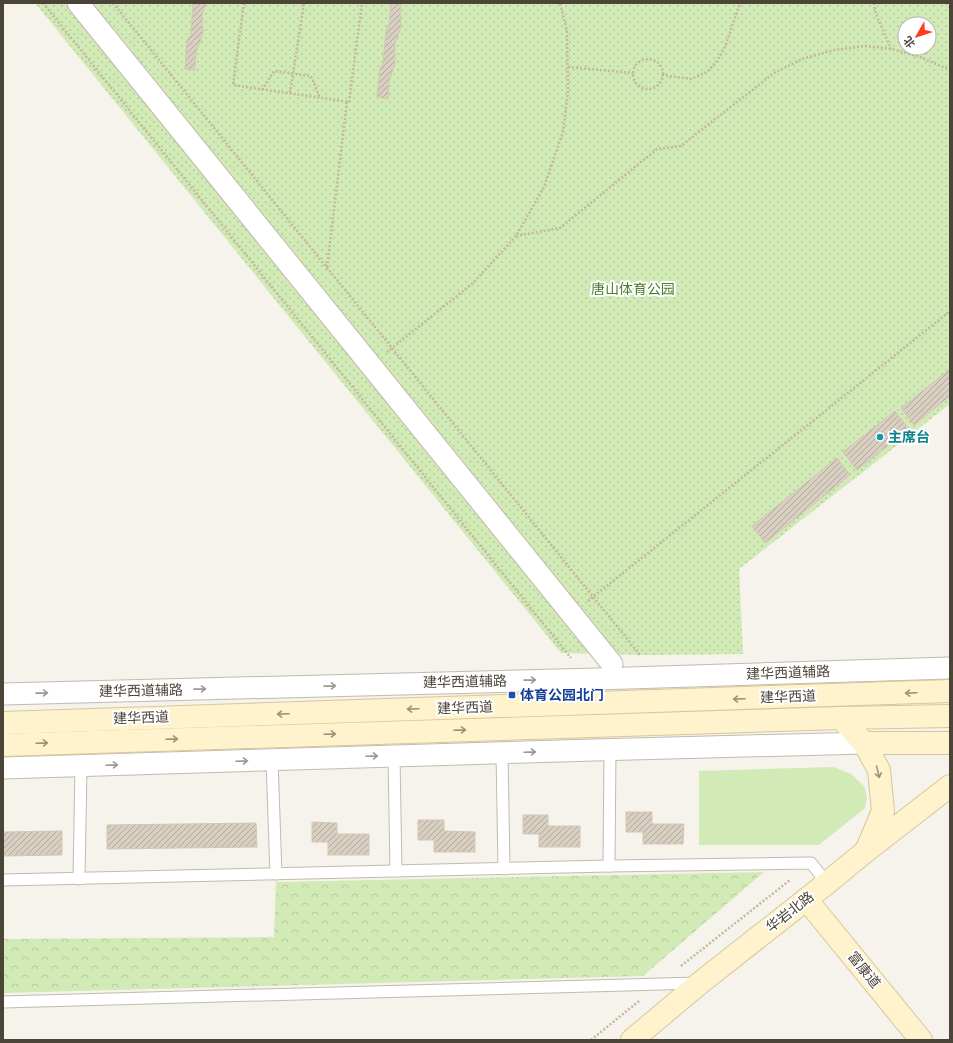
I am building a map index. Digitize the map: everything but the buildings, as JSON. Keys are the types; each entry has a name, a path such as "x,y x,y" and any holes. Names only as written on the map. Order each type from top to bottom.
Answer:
{"main road":[{"name":"建华西道","path":"3,723 950,692"},
{"name":"建华西道","path":"3,745 841,718 950,716"},
{"path":"841,718 864,743 879,770 884,811 866,851"},
{"path":"864,743 950,743"},
{"name":"华岩北路","path":"632,1040 700,982 950,786"},
{"name":"富康道","path":"806,899 921,1040"}],"street":[{"path":"78,3 612,664"},
{"name":"建华西道辅路","path":"3,694 597,679 950,668"},
{"path":"3,768 502,752 864,743"}],"lane":[{"path":"609,866 610,750"},
{"path":"502,752 504,869"},
{"path":"394,756 396,871"},
{"path":"272,760 276,874"},
{"path":"79,879 81,766"},
{"path":"3,880 609,866 811,863 827,883"},
{"path":"3,1002 700,982"}],"path":[{"path":"43,3 572,659"},
{"path":"113,3 644,659"},
{"path":"244,3 233,85 346,102"},
{"path":"290,93 304,3"},
{"path":"327,268 346,102 349,102 362,3"},
{"path":"371,365 473,283 516,236 544,187 562,132 568,91 567,30 560,3"},
{"path":"662,75 691,79 707,72 717,61 725,47 740,3"},
{"path":"874,3 876,14 892,49"},
{"path":"946,3 950,7"},
{"path":"516,236 560,228 657,149 681,146 774,73 802,59 834,50 864,46 892,49 920,56 950,70"},
{"path":"646,60 651,60 662,70 659,84 651,89 642,88 635,82 633,73 637,64 646,60"},
{"path":"568,68 633,73"},
{"path":"262,90 274,71 311,76 320,98"},
{"path":"572,614 950,311"},
{"path":"591,1040 811,863"}],"green space":[{"name":"唐山体育公园","path":"35,3 950,3 950,404 739,569 743,654 646,655 561,653"},
{"path":"833,767 851,774 864,786 867,798 865,808 819,845 699,845 699,771"},
{"path":"764,872 643,976 3,993 3,939 274,937 276,882"}],"place":[{"name":"主席台","path":"880,437"},
{"name":"体育公园北门","path":"512,695"}]}
